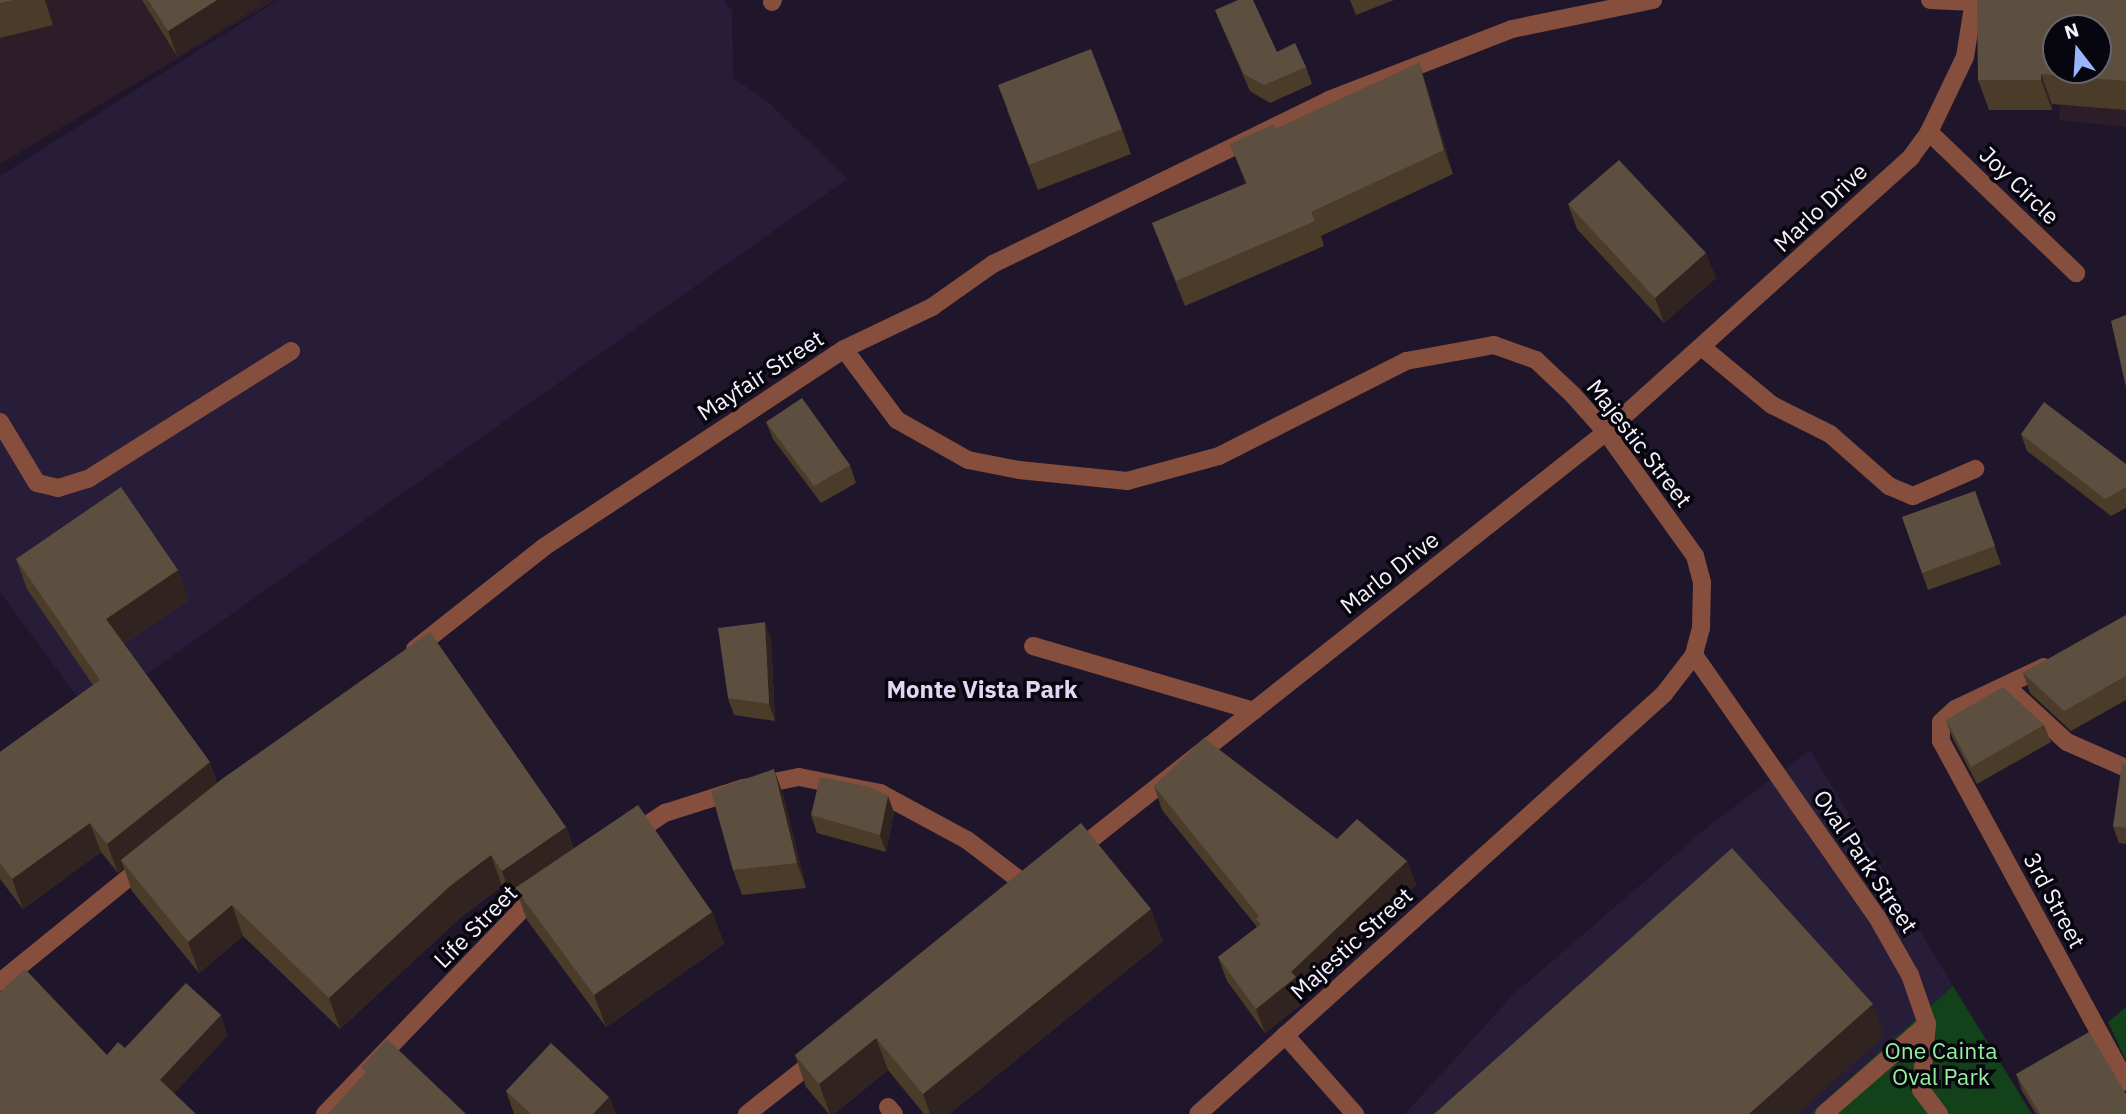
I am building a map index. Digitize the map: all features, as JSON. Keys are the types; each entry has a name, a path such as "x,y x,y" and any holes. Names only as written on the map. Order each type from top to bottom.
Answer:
{"street":[{"name":"Mayfair Street","path":"395,664 544,547 844,349 932,307 993,264 1329,100 1512,29 1653,0"},
{"path":"1930,0 1974,1"},
{"name":"Marlo Drive","path":"1062,863 1606,432 1703,348 1911,157 1929,132 1965,57 1974,1"},
{"name":"Joy Circle","path":"1929,132 2076,273"},
{"name":"Majestic Street","path":"844,349 897,420 968,460 1019,470 1127,481 1219,456 1406,361 1494,345 1536,360 1606,432 1695,556 1702,583 1701,628 1694,655 1664,694 1198,1114"},
{"path":"1703,348 1772,405 1830,434 1889,486 1913,496 1975,469"},
{"path":"0,422 37,483 58,488 88,479 291,351"},
{"path":"1033,646 1254,711"},
{"name":"Oval Park Street","path":"1694,655 1877,917 1910,975 1927,1024 1921,1090 1939,1114"},
{"path":"2055,661 2008,688 2067,742 2126,768"},
{"name":"3rd Street","path":"2008,688 1955,709 1941,722 1941,741 2126,1082"},
{"path":"611,849 664,813 744,788 799,777 880,793 967,839 1030,888"},
{"path":"0,982 159,852"},
{"name":"Life Street","path":"325,1114 524,907 557,885"},
{"path":"1824,1114 1927,1024"},
{"path":"1285,1035 1355,1114"},
{"path":"747,1114 834,1044"}],"shaded area":[{"path":"0,0 276,0 0,164"},
{"path":"278,0 723,0 732,11 733,78 767,101 847,179 90,714 0,592 0,176"},
{"path":"2126,0 2126,127 2059,120 2063,84 2112,84 2112,14"},
{"path":"1810,750 1953,986 1810,1114 1405,1114 1513,995 1710,825"}],"green space":[{"name":"One Cainta Oval Park","path":"1953,986 2032,1114 1810,1114"},
{"path":"2126,1007 2126,1061 2108,1022"}],"building":[{"path":"148,0 217,0 168,31"},
{"path":"1238,0 1253,0 1277,52 1295,43 1306,67 1264,85 1244,74 1215,10"},
{"path":"1977,0 2126,0 2126,81 2112,80 2112,14 2042,14 2041,80 1978,80"},
{"path":"1091,49 1122,129 1029,165 998,85"},
{"path":"1419,63 1444,150 1311,212 1315,221 1176,281 1152,223 1247,183 1230,144 1274,124 1276,129"},
{"path":"1619,160 1706,253 1655,298 1568,204"},
{"path":"2126,315 2126,387 2111,321"},
{"path":"802,398 850,465 814,486 766,422"},
{"path":"2044,402 2126,464 2126,487 2105,499 2021,434"},
{"path":"121,487 178,570 106,619 210,762 107,844 90,823 12,879 0,863 0,752 100,680 16,559"},
{"path":"1975,491 1995,546 1922,573 1902,517"},
{"path":"2126,615 2126,676 2064,711 2023,673"},
{"path":"765,622 769,704 728,698 718,628"},
{"path":"430,632 566,827 502,871 491,855 450,886 329,998 232,905 188,942 121,860 222,779"},
{"path":"2003,687 2044,725 1971,767 1946,720"},
{"path":"1204,738 1337,839 1357,819 1407,861 1291,972 1296,977 1256,1009 1218,957 1261,924 1256,919 1259,916 1154,786"},
{"path":"2122,764 2126,765 2126,828 2113,826"},
{"path":"774,769 797,863 733,870 711,791"},
{"path":"820,777 870,787 888,796 880,835 811,815"},
{"path":"638,805 712,912 594,995 515,888"},
{"path":"1081,823 1151,909 923,1094 876,1038 819,1084 795,1055"},
{"path":"1732,848 1873,1004 1749,1114 1434,1114"},
{"path":"25,969 107,1055 118,1042 125,1048 186,983 221,1015 160,1080 196,1114 0,1114 0,992"},
{"path":"2089,1032 2126,1094 2126,1114 2040,1114 2016,1074"},
{"path":"387,1039 466,1114 328,1114 366,1072 361,1067"},
{"path":"551,1043 609,1097 593,1114 531,1114 506,1091"}],"district":[{"name":"Monte Vista Park","path":"982,690"}]}
